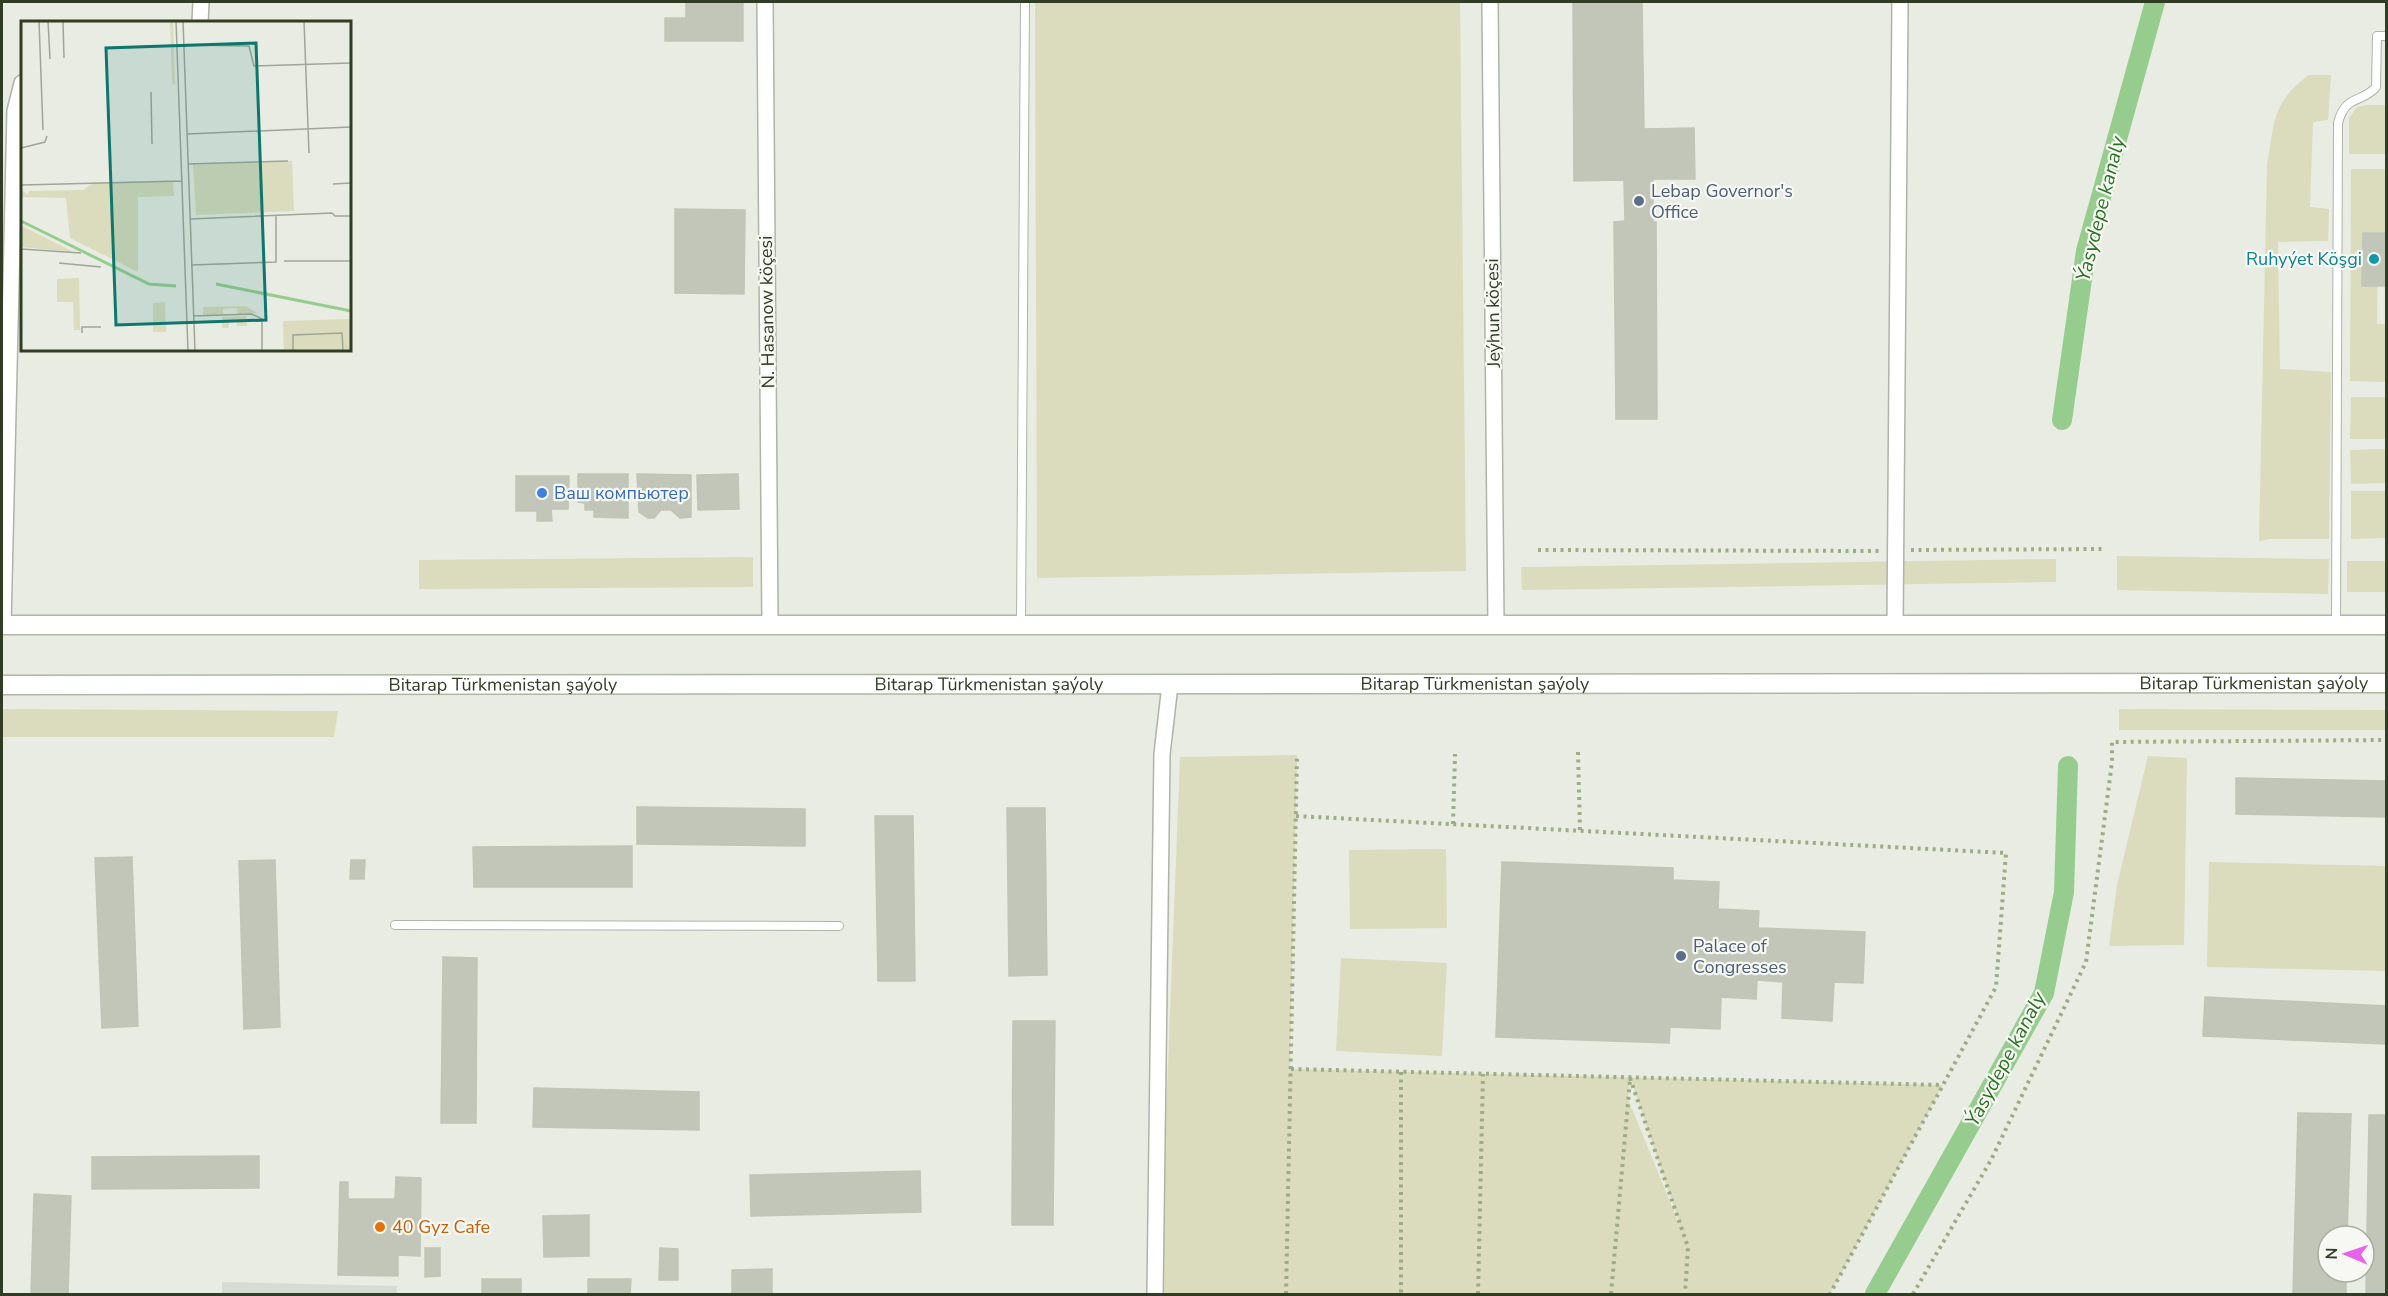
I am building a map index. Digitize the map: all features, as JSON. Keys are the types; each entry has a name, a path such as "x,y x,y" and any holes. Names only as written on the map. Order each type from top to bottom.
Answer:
{"main road":[{"path":"2,625 770,623 2386,625"},
{"name":"Bitarap Türkmenistan şaýoly","path":"2,685 2386,683"}],"street":[{"path":"200,21 201,2"},
{"name":"N. Hasanow köçesi","path":"765,2 770,623"},
{"name":"Jeýhun köçesi","path":"1490,2 1496,625"},
{"path":"1895,626 1900,2"},
{"path":"2,625 15,111 21,87"},
{"path":"1155,1294 1162,754 1170,685"}],"lane":[{"path":"1021,624 1025,2"},
{"path":"2336,625 2338,123 2340,115 2349,102 2368,94 2376,87 2377,36 2386,36"},
{"path":"394,925 839,926"}],"path":[{"path":"1538,550 2102,549"},
{"path":"1913,1294 1991,1160 2086,962 2112,762 2112,742 2386,740"},
{"path":"1578,752 1580,831"},
{"path":"1453,824 1455,754"},
{"path":"1286,1294 1297,755"},
{"path":"1296,816 2006,853 1996,987 1830,1294"},
{"path":"1291,1069 1942,1085"},
{"path":"1401,1072 1401,1294"},
{"path":"1478,1294 1483,1074"},
{"path":"1611,1294 1630,1078"},
{"path":"1630,1078 1688,1246 1685,1294"}],"shaded area":[{"path":"222,1282 397,1286 397,1294 222,1294"}],"green space":[{"path":"1035,2 1460,2 1466,571 1037,578"},
{"path":"2309,75 2331,75 2328,120 2313,122 2310,207 2329,209 2328,241 2278,242 2280,369 2331,372 2329,539 2259,541 2267,165 2274,125 2281,104"},
{"path":"2386,105 2386,154 2349,154 2349,118 2357,107"},
{"path":"2351,169 2386,169 2386,254 2378,254 2377,324 2386,324 2386,382 2350,381"},
{"path":"2351,397 2386,397 2386,439 2350,439"},
{"path":"2386,449 2386,483 2351,484 2350,450"},
{"path":"2351,491 2386,491 2386,538 2351,539"},
{"path":"2117,556 2329,559 2328,594 2117,590"},
{"path":"753,557 753,587 419,589 419,560"},
{"path":"2056,559 2056,582 1522,590 1521,567"},
{"path":"2347,561 2386,561 2386,592 2347,592"},
{"path":"2,709 338,711 334,737 2,737"},
{"path":"2119,709 2386,710 2386,730 2119,730"},
{"path":"1297,755 1290,1069 1943,1085 1830,1294 1159,1294 1180,757","holes":["1631,1080 1682,1231 1628,1099"]},
{"path":"2148,756 2187,758 2184,945 2109,946 2117,885"},
{"path":"1446,849 1447,928 1350,929 1349,850"},
{"path":"2209,862 2386,866 2386,971 2207,967"},
{"path":"1341,958 1447,963 1442,1056 1336,1051"}],"building":[{"path":"686,2 743,2 743,41 665,41 665,18 686,18"},
{"name":"Lebap Governor's Office","path":"1573,2 1642,2 1644,129 1694,128 1695,179 1653,179 1653,222 1656,222 1657,419 1616,419 1614,222 1625,221 1624,180 1574,181"},
{"path":"675,209 745,210 744,294 675,293"},
{"name":"Ruhyýet Köşgi","path":"2363,233 2386,233 2386,286 2362,286"},
{"path":"578,474 628,474 628,518 594,517 594,510 585,510 585,503 578,502"},
{"path":"637,474 691,475 691,517 680,518 671,510 661,510 654,518 648,518 639,512"},
{"path":"738,474 739,509 698,510 697,475"},
{"name":"Ваш компьютер","path":"516,476 569,476 568,509 551,509 552,521 537,521 537,511 516,511"},
{"path":"2236,778 2386,781 2386,817 2236,814"},
{"path":"637,807 805,809 805,846 637,844"},
{"path":"1007,808 1045,808 1047,975 1009,976"},
{"path":"875,816 913,816 915,981 878,981"},
{"path":"632,846 632,887 474,887 473,847"},
{"path":"132,857 138,1026 102,1028 95,858"},
{"path":"275,860 280,1027 244,1029 239,861"},
{"path":"351,860 365,860 364,879 350,879"},
{"name":"Palace of Congresses","path":"1502,862 1673,868 1673,880 1719,882 1718,909 1759,911 1758,928 1865,932 1863,983 1834,982 1832,1021 1782,1018 1783,982 1757,980 1756,999 1721,997 1720,1029 1670,1027 1669,1043 1496,1037"},
{"path":"443,957 477,958 476,1123 441,1123"},
{"path":"2205,997 2386,1006 2386,1044 2203,1036"},
{"path":"1013,1021 1055,1021 1053,1225 1012,1225"},
{"path":"534,1088 699,1092 699,1130 533,1127"},
{"path":"2298,1113 2351,1114 2347,1224 2316,1224 2316,1284 2346,1284 2346,1294 2293,1294"},
{"path":"2369,1115 2386,1115 2386,1294 2366,1294 2366,1284 2376,1284 2376,1224 2367,1224"},
{"path":"259,1156 259,1188 92,1189 92,1157"},
{"path":"920,1171 921,1212 751,1216 750,1175"},
{"name":"40 Gyz Cafe","path":"396,1177 421,1178 420,1256 398,1255 398,1276 338,1275 340,1182 348,1182 348,1199 395,1199"},
{"path":"34,1194 71,1196 68,1294 31,1294"},
{"path":"589,1215 589,1256 544,1257 543,1216"},
{"path":"425,1248 440,1248 440,1276 425,1277"},
{"path":"660,1248 678,1249 678,1280 659,1280"},
{"path":"772,1269 772,1294 732,1294 732,1270"},
{"path":"482,1279 521,1279 521,1294 482,1294"},
{"path":"588,1279 631,1279 630,1294 588,1294"}],"waterway":[{"name":"Ýasydepe kanaly","path":"2062,420 2086,251 2155,2"},
{"name":"Ýasydepe kanaly","path":"1875,1294 2044,993 2064,892 2068,766"}],"place":[{"name":"Lebap Governor's Office","path":"1639,201"},
{"name":"Ruhyýet Köşgi","path":"2374,259"},
{"name":"Ваш компьютер","path":"542,493"},
{"name":"Palace of Congresses","path":"1681,956"},
{"name":"40 Gyz Cafe","path":"380,1227"}]}
